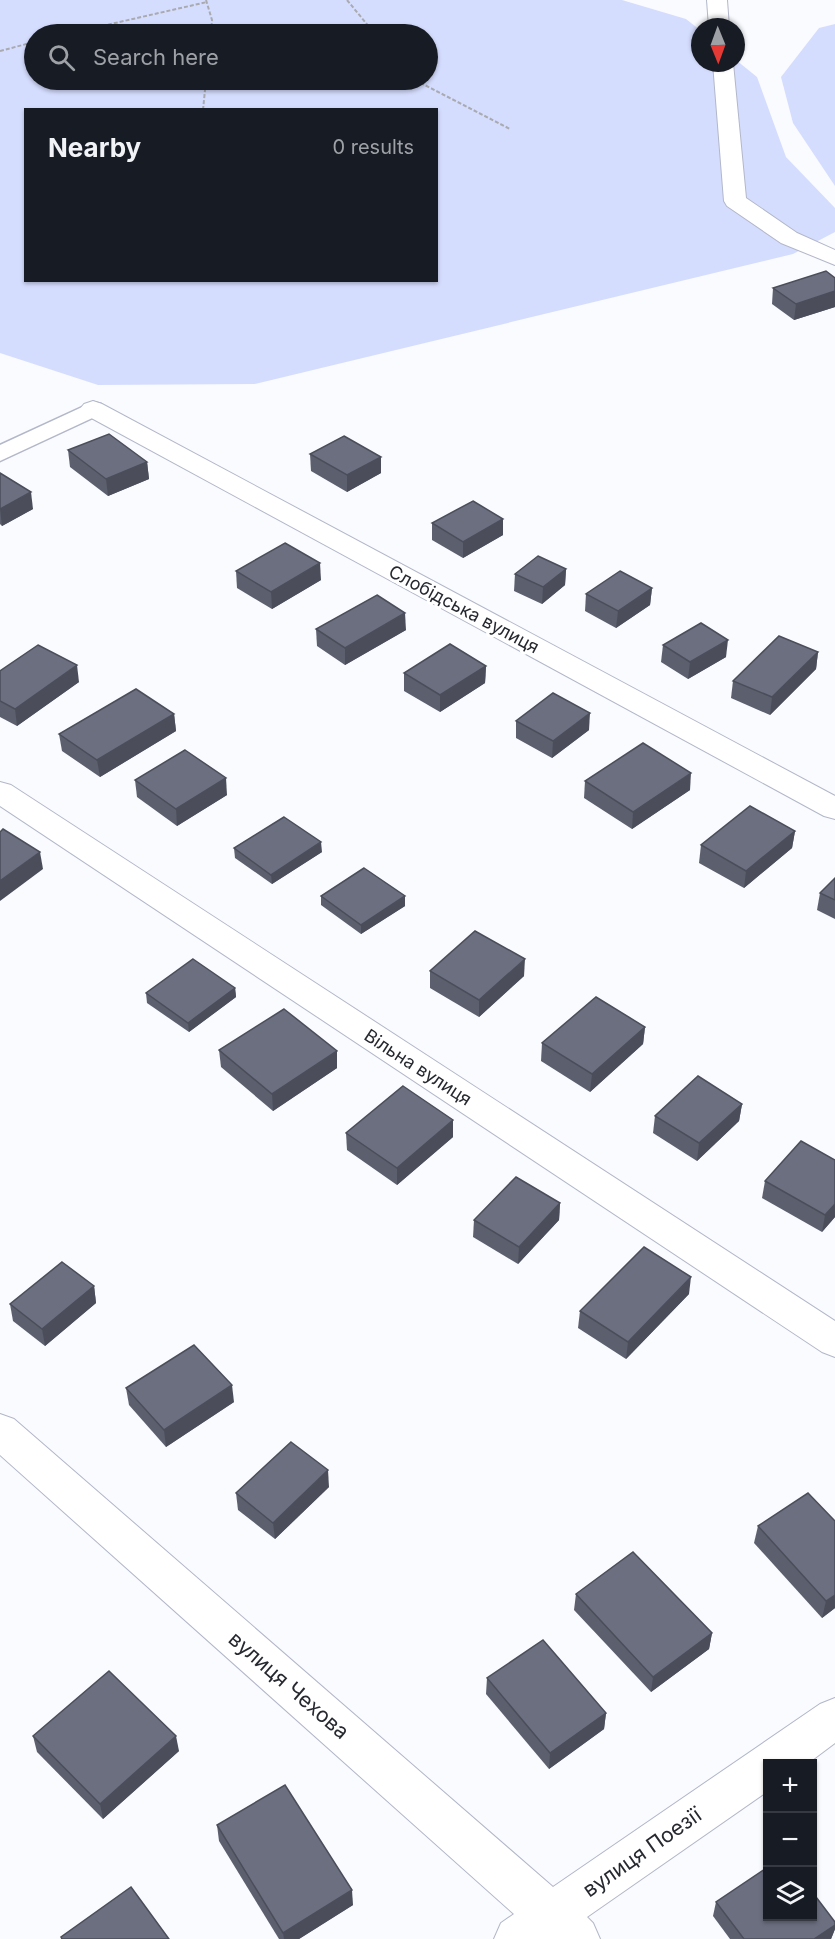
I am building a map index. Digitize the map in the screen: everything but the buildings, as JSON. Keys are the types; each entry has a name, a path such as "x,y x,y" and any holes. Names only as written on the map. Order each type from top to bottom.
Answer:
{"street":[{"path":"717,0 718,18"},
{"path":"724,72 735,201 789,238 835,258"},
{"name":"Слобідська вулиця","path":"93,409 835,809"},
{"name":"Вільна вулиця","path":"0,792 835,1341"},
{"name":"вулиця Чехова","path":"0,1431 548,1931"},
{"name":"вулиця Поезії","path":"776,1759 835,1718"},
{"name":"вулиця Поезії","path":"548,1931 763,1769"}],"lane":[{"path":"0,454 93,409"}],"path":[{"path":"347,0 367,24"},
{"path":"110,24 206,1 212,24"},
{"path":"0,51 24,45"},
{"path":"203,108 205,90"},
{"path":"434,90 510,129"}],"shaded area":[{"path":"0,0 622,0 686,19 691,23 691,72 745,72 745,67 757,77 786,157 835,208 835,232 793,254 255,384 98,385 0,353"},
{"path":"835,24 835,186 793,123 781,77 819,28"}]}
